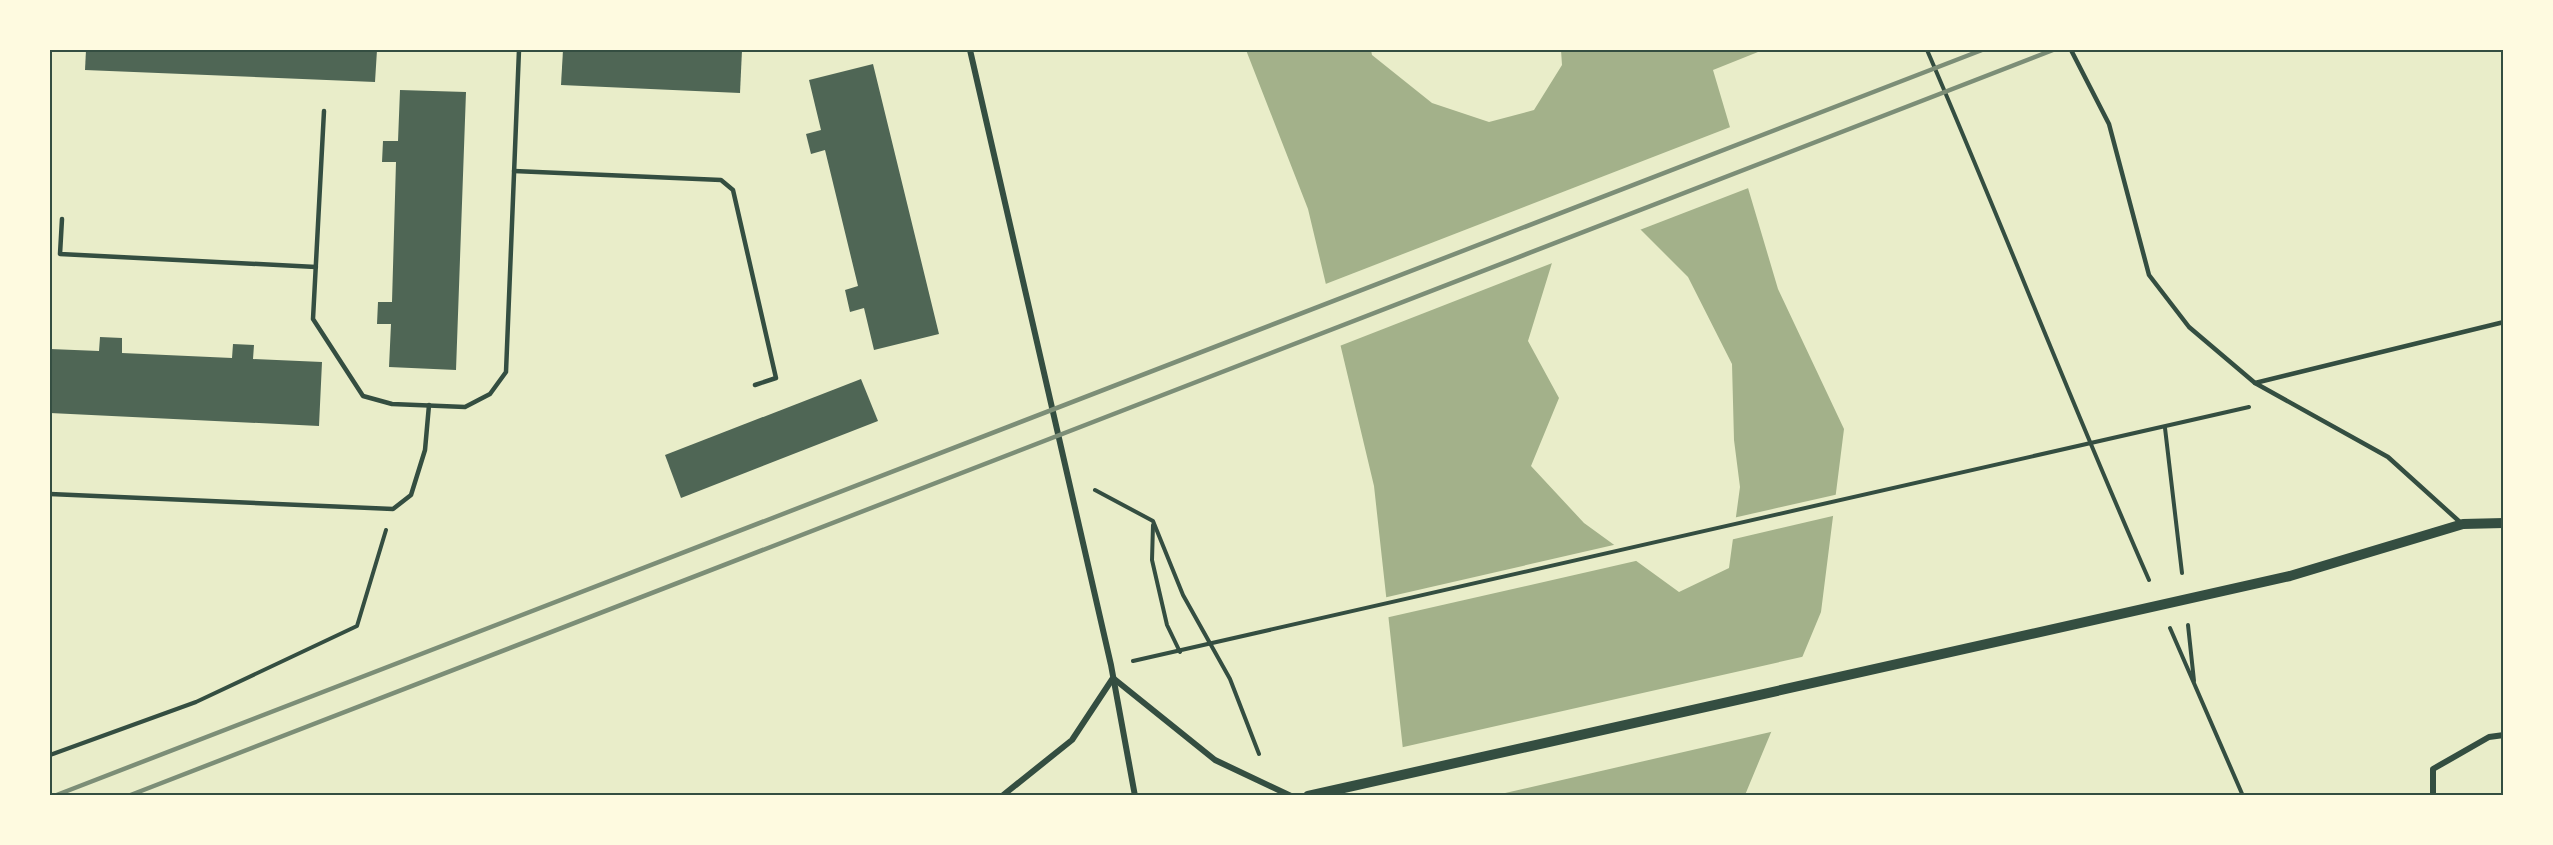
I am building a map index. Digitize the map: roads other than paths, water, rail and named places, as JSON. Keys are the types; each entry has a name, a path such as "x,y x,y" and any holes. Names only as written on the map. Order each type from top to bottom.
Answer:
{"street":[{"path":"970,50 1111,665 1136,795"},
{"path":"1308,795 2290,576 2463,524 2504,523"},
{"path":"1113,678 1215,760 1291,795"},
{"path":"1002,795 1072,740 1113,678"},
{"path":"2433,795 2433,769 2489,737 2504,735"}],"lane":[{"path":"324,111 314,319 363,396 392,404 465,407 489,394 506,372 519,50"},
{"path":"2071,50 2109,124 2149,275 2189,327 2254,383 2388,457 2463,524"},
{"path":"514,171 721,180 733,190 777,378 755,385"},
{"path":"62,219 60,254 316,267"},
{"path":"2254,383 2504,322"},
{"path":"50,494 393,508 411,495 425,450 429,405"}],"railway":[{"path":"54,796 1982,50"},
{"path":"128,796 2053,50"}]}
